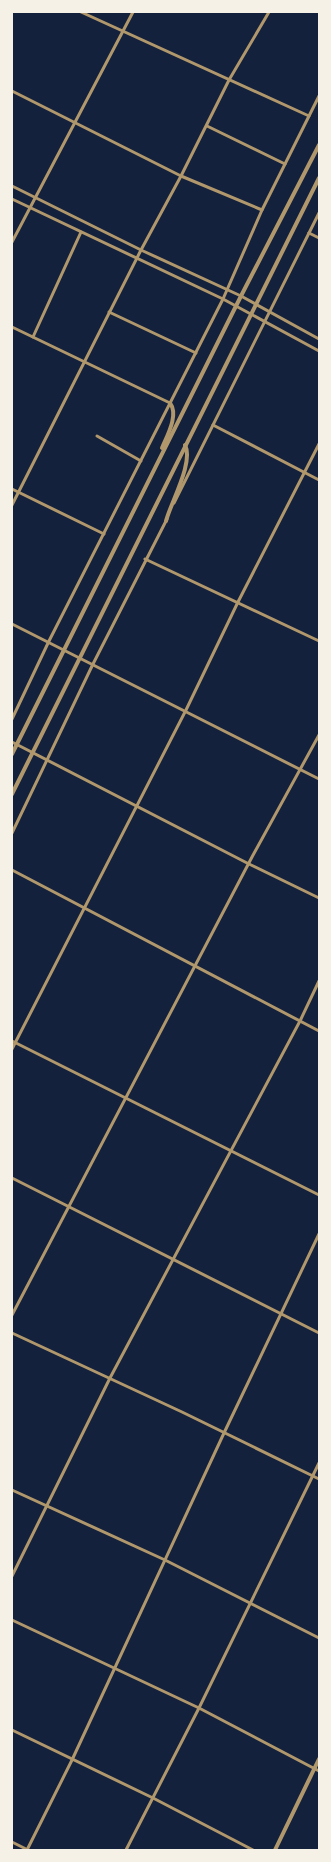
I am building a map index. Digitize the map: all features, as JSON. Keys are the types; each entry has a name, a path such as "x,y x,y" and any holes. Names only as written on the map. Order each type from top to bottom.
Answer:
{"street":[{"path":"82,12 309,116"},
{"path":"12,242 133,12"},
{"path":"12,505 86,362 109,312 181,176 229,80 269,12"},
{"path":"12,92 181,176 262,210"},
{"path":"12,719 49,641 228,289 262,210 319,96"},
{"path":"206,126 285,164"},
{"path":"12,754 235,306 319,145"},
{"path":"12,794 319,178"},
{"path":"12,186 141,250 228,289 319,339"},
{"path":"12,199 137,260 223,299 319,351"},
{"path":"12,833 93,664 319,213"},
{"path":"33,337 81,232"},
{"path":"309,233 319,238"},
{"path":"109,312 196,353"},
{"path":"12,327 170,403 174,411 168,433 139,499"},
{"path":"213,425 319,480"},
{"path":"97,436 141,461"},
{"path":"12,1050 14,1042 138,806 238,602 319,444"},
{"path":"166,521 169,508 186,467 188,454 185,445"},
{"path":"12,489 104,534"},
{"path":"145,559 319,641"},
{"path":"12,624 186,710 319,779"},
{"path":"12,1314 249,864 319,735"},
{"path":"12,742 249,864 319,898"},
{"path":"12,870 86,907 319,1031"},
{"path":"12,1576 110,1378 232,1150 319,981"},
{"path":"14,1042 232,1150 319,1195"},
{"path":"12,1178 69,1205 319,1333"},
{"path":"12,1842 28,1850 72,1760 224,1433 319,1234"},
{"path":"12,1333 110,1378 319,1480"},
{"path":"126,1850 199,1708 319,1463"},
{"path":"12,1490 166,1560 319,1638"},
{"path":"12,1620 199,1708 319,1770"},
{"path":"12,1730 153,1798 253,1850"},
{"path":"276,1850 319,1759"}]}
